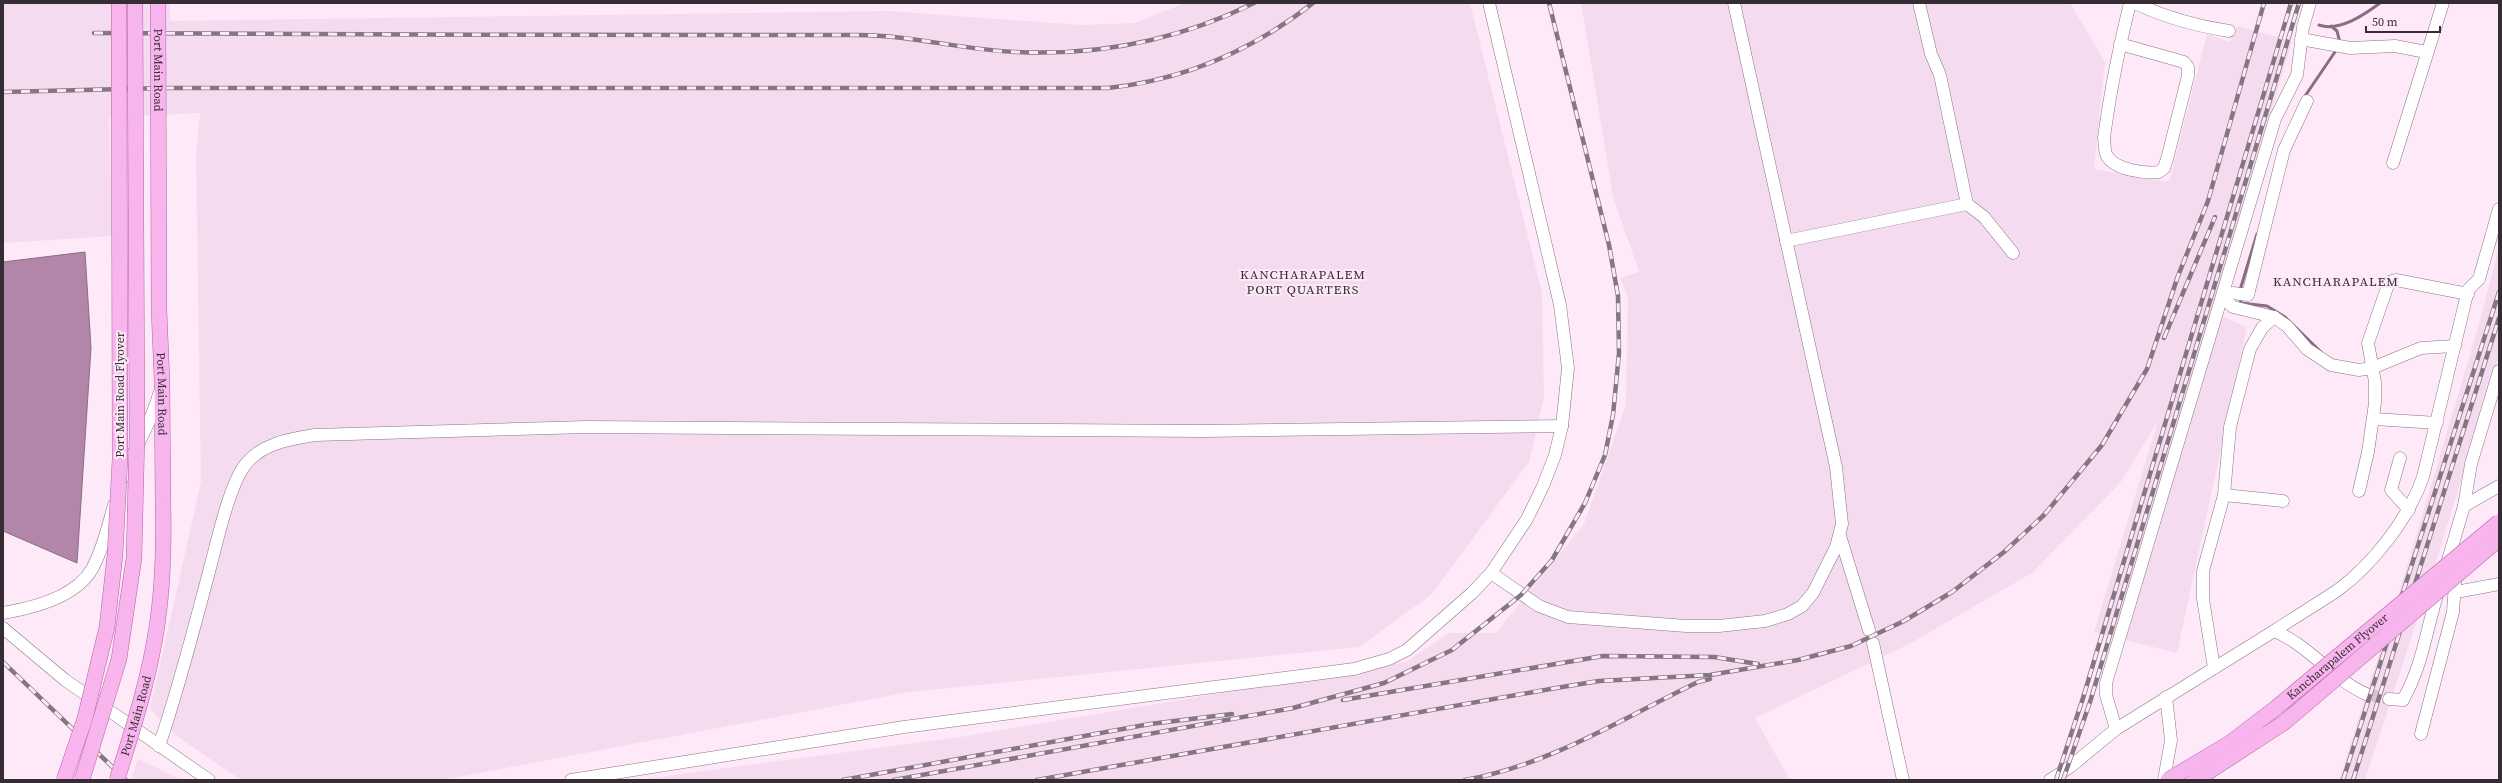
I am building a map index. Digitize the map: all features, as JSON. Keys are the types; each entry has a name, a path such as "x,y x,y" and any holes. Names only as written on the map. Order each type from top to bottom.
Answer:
{"main road":[{"name":"Port Main Road Flyover","path":"64,780 85,718 107,627 115,555 120,458 119,3"},
{"name":"Port Main Road Flyover","path":"82,780 119,659 134,558 138,434 135,3"},
{"name":"Port Main Road","path":"117,780 144,689 156,632 163,545 162,381 159,309 158,3"},
{"name":"Kancharapalem Flyover","path":"2168,780 2230,742 2277,707 2499,522"},
{"name":"Kancharapalem Flyover","path":"2196,780 2285,722 2499,539"}],"street":[{"path":"571,780 904,727 1354,669 1389,659 1407,650 1472,593 1492,573 1527,519 1543,486 1555,455 1562,426 1568,368 1561,312 1489,3"},
{"path":"1492,573 1539,606 1568,617 1686,626 1744,624 1766,621 1788,614 1802,606 1822,577 1840,536 1842,509 1836,467 1734,3"},
{"path":"1919,3 1931,54 1940,75 1967,204 1984,217 2013,253"},
{"path":"2120,44 2184,62 2188,67 2188,76 2167,159 2159,172 2145,173 2121,166 2107,156 2104,138 2120,44 2130,3"},
{"path":"2135,3 2150,10 2206,27 2229,31"},
{"path":"2393,163 2426,52 2443,3"},
{"path":"2116,729 2109,708 2106,683 2228,295 2275,119 2297,75 2302,33 2309,6"},
{"path":"2302,33 2339,46 2395,46 2426,52"},
{"path":"2228,295 2248,295 2284,150 2307,101"},
{"path":"1786,241 1967,204"},
{"path":"2050,780 2070,767 2116,729 2274,631 2345,584 2385,541 2409,510 2423,476 2470,286 2476,282 2480,274 2499,209"},
{"path":"2359,491 2374,419 2375,382 2368,344 2389,282 2396,280 2468,294"},
{"path":"2228,295 2233,307 2274,317 2287,326 2307,349 2331,365 2359,370 2421,348 2454,350"},
{"path":"2214,668 2202,582 2205,562 2224,495 2230,426 2250,349 2262,328 2274,317"},
{"path":"2421,734 2448,635 2456,592 2456,534 2458,518 2464,506 2471,464 2499,371"},
{"path":"3,613 35,606 64,594 80,582 91,570 100,553 127,464 148,426 162,381"},
{"path":"2374,419 2436,423"},
{"path":"159,746 177,692 223,519 236,485 245,466 262,449 286,439 315,435 586,427 1204,431 1562,426"},
{"path":"2400,458 2391,490 2409,510"},
{"path":"2464,506 2499,486"},
{"path":"2224,495 2283,501"},
{"path":"2389,699 2403,700 2414,680 2426,647 2431,615 2456,534"},
{"path":"1840,536 1869,630"},
{"path":"2456,592 2499,584"},
{"path":"3,628 65,680 209,780"},
{"path":"2274,631 2288,636 2350,687 2366,694"},
{"path":"1873,643 1903,780"},
{"path":"2164,780 2171,740 2166,697"}],"shaded area":[{"path":"3,3 170,3 170,21 889,11 1080,25 1135,23 1185,3 1470,3 1542,293 1544,397 1529,462 1431,595 1359,647 909,692 442,780 241,780 175,735 150,709 201,482 196,154 200,113 109,117 112,236 3,243"},
{"path":"1581,3 2070,3 2105,62 2094,169 2169,182 2207,34 2230,42 2237,26 2292,41 2210,318 2226,318 2247,327 2177,653 2094,632 2158,421 2120,483 2032,573 1911,643 1755,718 1790,780 636,780 960,737 1406,662 1449,633 1496,633 1584,524 1626,404 1628,297 1620,278 1639,272 1613,196"},
{"path":"2499,247 2499,356 2436,562 2365,780 2339,780 2409,560 2479,324"},
{"path":"85,252 91,348 77,563 3,531 3,262"},
{"path":"138,759 182,780 131,780"}],"waterway":[{"path":"2319,25 2327,27 2343,24 2359,17 2380,3"},
{"path":"2331,26 2337,31 2340,43"},
{"path":"2303,99 2337,49"},
{"path":"2240,290 2257,234"},
{"path":"2240,297 2241,303 2267,306 2285,317 2322,353"}],"tunnel":[{"path":"2366,694 2389,699"}],"railway":[{"path":"94,33 858,35 898,37 996,51 1047,53 1108,48 1168,36 1226,16 1254,3"},
{"path":"3,92 164,88 1108,88 1164,78 1216,60 1266,35 1313,3"},
{"path":"894,780 1293,708 1384,683 1452,650 1521,595 1552,560 1585,503 1605,455 1613,415 1619,353 1618,296 1609,245 1549,3"},
{"path":"1037,780 1599,681 1710,675 1798,660 1851,646 1904,621 1952,592 2004,552 2044,515 2102,445 2147,369 2178,276 2208,201 2264,3"},
{"path":"2056,780 2083,698 2291,3"},
{"path":"2063,780 2090,702 2299,3"},
{"path":"2164,338 2215,217"},
{"path":"2343,780 2499,292"},
{"path":"2353,780 2499,318"},
{"path":"1343,700 1603,656 1714,657 1758,664"},
{"path":"3,662 126,780"},
{"path":"1465,780 1526,764 1556,752 1698,682 1710,679"},
{"path":"843,780 1150,724 1232,714"}],"district":[{"name":"KANCHARAPALEM","path":"2336,281"},
{"name":"KANCHARAPALEM PORT QUARTERS","path":"1303,282"}]}
